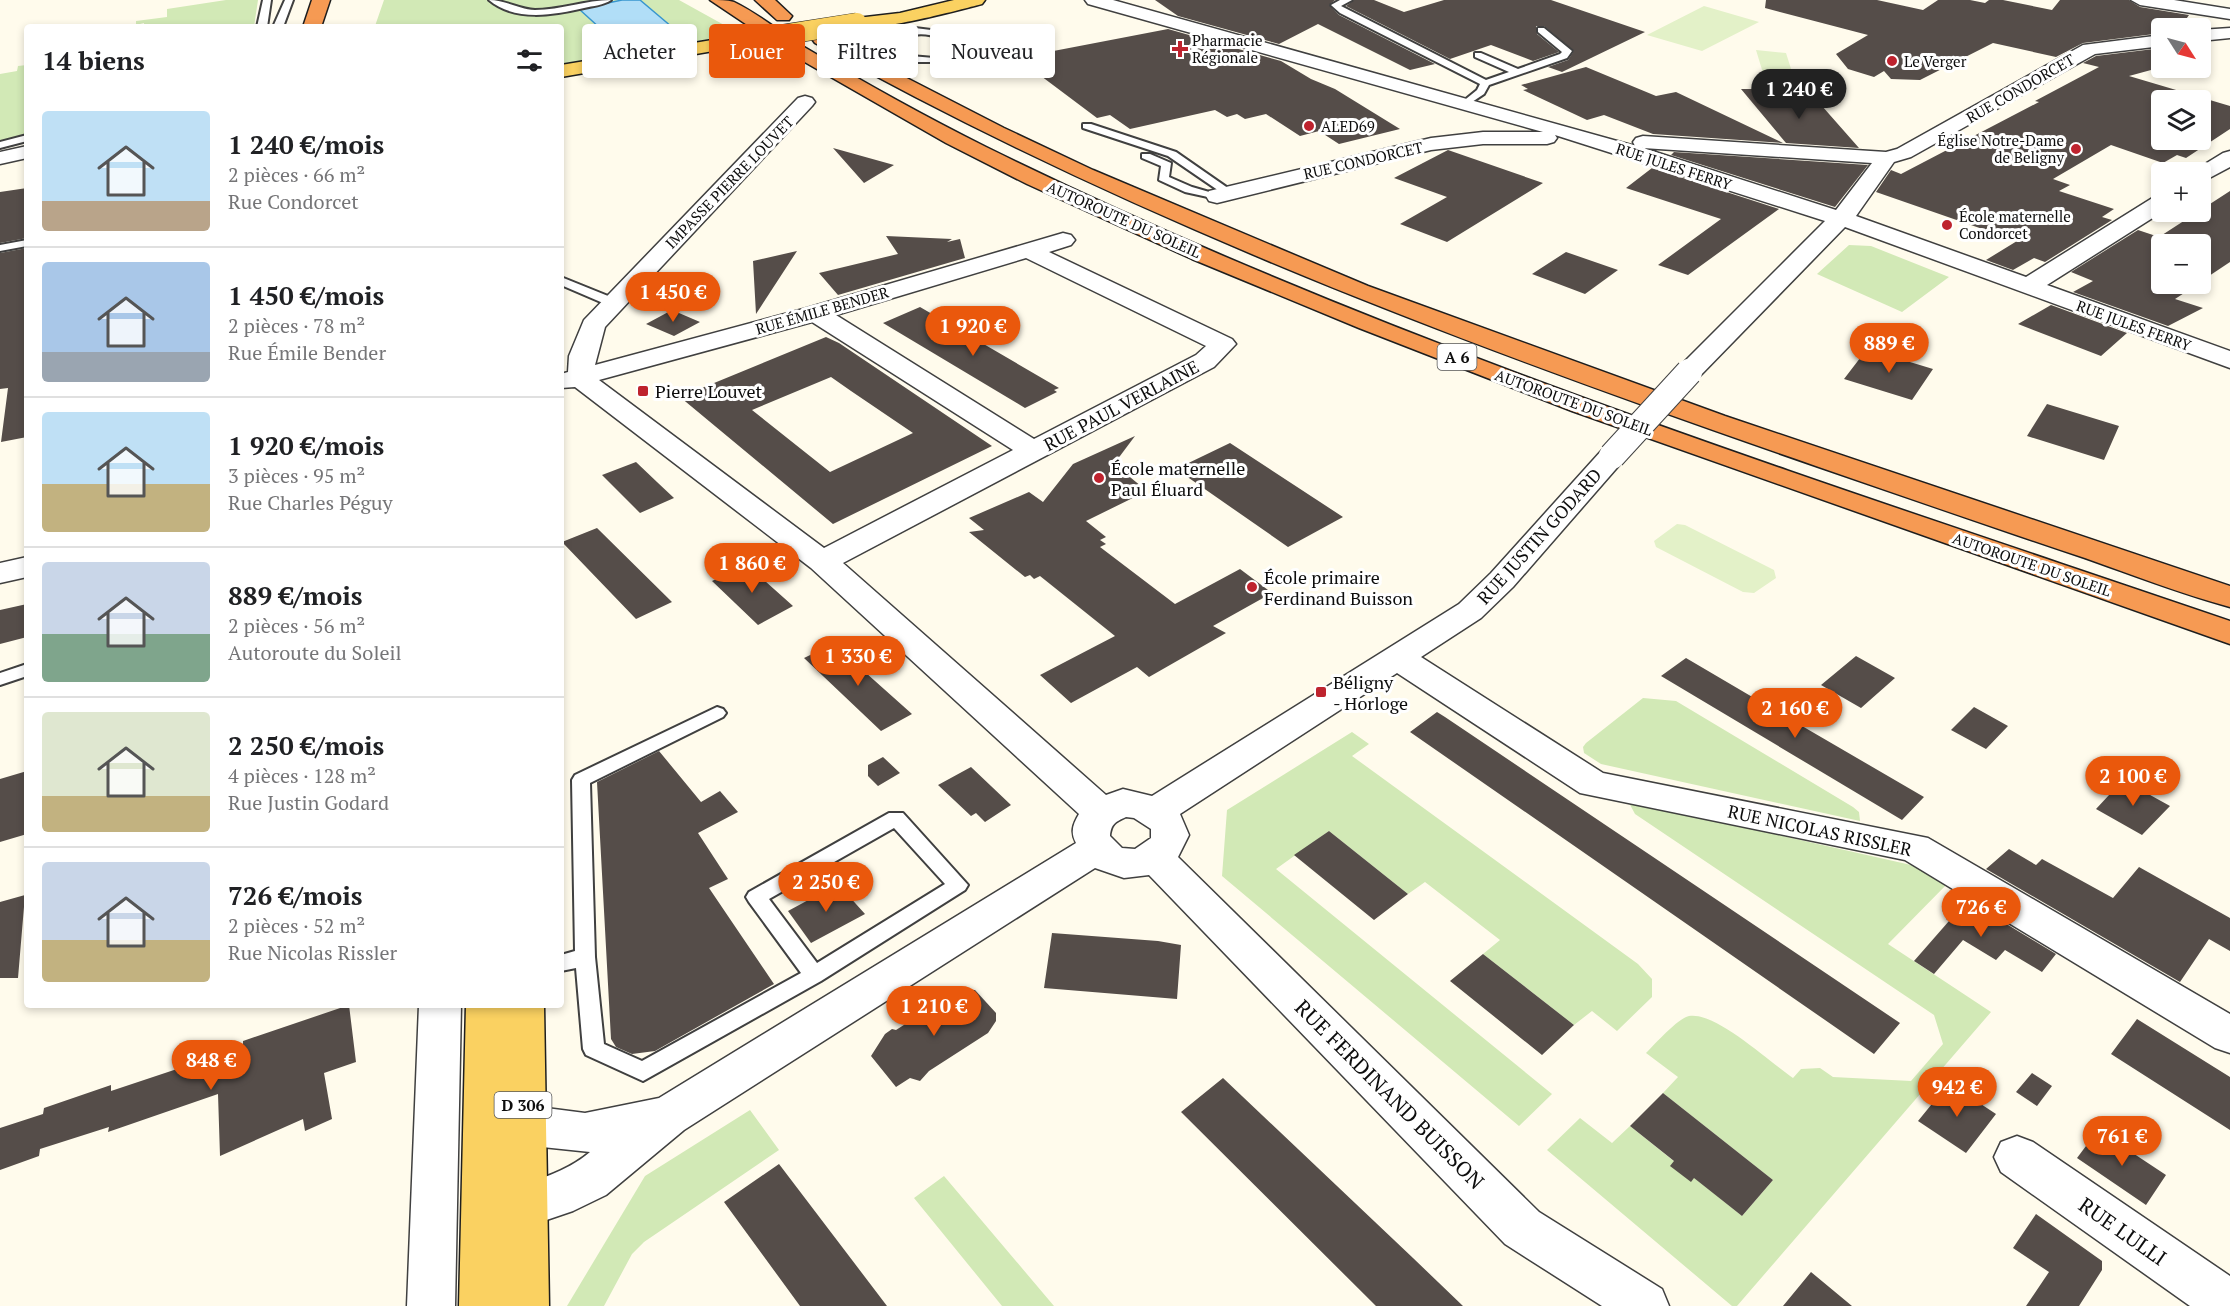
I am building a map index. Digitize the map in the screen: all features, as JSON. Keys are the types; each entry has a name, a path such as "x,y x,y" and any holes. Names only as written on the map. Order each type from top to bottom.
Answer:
{"highway":[{"path":"313,24 321,0"},
{"path":"707,0 817,63"},
{"name":"AUTOROUTE DU SOLEIL","path":"719,0 817,61"},
{"name":"AUTOROUTE DU SOLEIL","path":"759,0 783,16 939,103 1058,162 1336,282 1704,418 2230,597"},
{"path":"764,0 783,16"},
{"name":"AUTOROUTE DU SOLEIL","path":"844,78 906,114 1028,175 1198,253 1333,309 1683,442 2230,633"}],"main road":[{"path":"858,22 945,0"},
{"path":"564,69 858,22 900,18 976,0"},
{"name":"D 306","path":"487,1008 503,1206 525,1306"},
{"name":"D 306","path":"483,1306 503,1206 523,1125 523,1008"}],"street":[{"path":"2140,0 2228,15"},
{"name":"RUE JULES FERRY","path":"1102,1 1611,145 1841,219 2230,360"},
{"path":"2211,35 2230,33"},
{"name":"RUE CONDORCET","path":"1611,145 1631,140 1887,158 1904,153 2090,49 2151,41"},
{"name":"IMPASSE PIERRE LOUVET","path":"568,385 593,326 805,102"},
{"name":"RUE CONDORCET","path":"1223,195 1416,147 1461,140 1541,138 1559,129"},
{"path":"0,158 24,153"},
{"path":"1841,219 1887,158"},
{"path":"2211,170 2230,158"},
{"path":"0,164 24,160"},
{"path":"2029,286 2151,209"},
{"name":"RUE JUSTIN GODARD","path":"1157,812 1240,756 1470,611 1502,580 1689,372 1841,219"},
{"name":"RUE ÉMILE BENDER","path":"568,385 1063,240"},
{"name":"RUE PAUL VERLAINE","path":"822,561 1205,361 1223,344 1027,250"},
{"path":"816,313 1034,451"},
{"path":"432,1221 557,1196 590,1180 668,1116 1098,830 1111,806 1135,803 1157,812 1165,819 1169,829 1164,849 1155,857 1144,862 1123,863 1105,857 1098,830 822,561 568,385"},
{"path":"0,573 24,568"},
{"name":"RUE NICOLAS RISSLER","path":"1398,658 1593,784 1916,848 2230,1035"},
{"name":"RUE FERDINAND BUISSON","path":"1155,857 1522,1228 1645,1306"},
{"path":"430,1306 440,1008"},
{"path":"523,1125 585,1133 668,1116"},
{"name":"RUE LULLI","path":"2017,1157 2230,1305"}],"lane":[{"path":"263,24 267,0"},
{"path":"279,24 289,0"},
{"path":"493,0 510,10 525,13 547,12 607,0"},
{"path":"1348,0 1335,5 1342,12 1485,83 1567,53 1541,30"},
{"path":"930,32 917,30 897,36 888,49 905,58 930,60"},
{"path":"1478,55 1518,72"},
{"path":"1466,104 1481,92 1485,83"},
{"path":"1087,126 1172,154 1223,195"},
{"path":"1110,134 1124,146 1167,165 1163,178 1189,190 1223,195"},
{"path":"0,145 24,139"},
{"path":"0,248 24,244"},
{"path":"564,282 614,303"},
{"path":"0,679 24,671"},
{"path":"717,713 581,780 585,957 594,1049 643,1072 814,975 958,885 896,818 756,897 814,975"},
{"path":"564,962 585,957"}],"green space":[{"path":"226,0 258,0 254,24 136,24 136,21 167,17 167,9"},
{"path":"384,0 679,0 722,24 709,24 709,42 697,43 697,24 582,24 582,62 564,65 564,24 376,24"},
{"path":"1704,6 1759,22 1702,51 1647,35"},
{"path":"1756,50 1786,53 1793,75 1763,73"},
{"path":"24,65 24,136 0,142 0,74 17,71 18,66"},
{"path":"1849,245 1871,246 1949,277 1902,312 1817,274"},
{"path":"1677,524 1685,525 1774,570 1776,578 1754,593 1743,592 1656,547 1654,541"},
{"path":"1643,698 1676,701 1853,807 1859,812 1860,821 1601,764 1584,753 1583,747 1586,743"},
{"path":"1352,732 1369,744 1352,756 1638,964 1652,979 1652,997 1617,1031 1592,1011 1574,1025 1483,954 1500,940 1425,882 1408,894 1329,831 1276,869 1552,1094 1519,1126 1222,876 1227,810"},
{"path":"1628,801 1920,867 1951,880 1888,944 1991,1012 1737,1306 1732,1306 1547,1150 1580,1118 1612,1143 1630,1126 1742,1216 1773,1180 1663,1093 1678,1077 1646,1053 1672,1027 1689,1016 1713,1021 1728,1029 1793,1078 1801,1069 1820,1068 1833,1077 1911,1081 1943,1044 1934,1015 1635,814"},
{"path":"750,1110 779,1150 644,1242 632,1254 604,1306 567,1306 645,1176"},
{"path":"944,1176 1054,1306 1002,1306 914,1198"}],"water":[{"path":"622,0 640,0 668,24 596,24 579,9"}],"building":[{"path":"1155,0 1335,0 1329,5 1339,15 1435,64 1410,70 1318,24 1279,44 1178,16"},
{"path":"1354,0 1374,0 1404,12 1444,0 1551,0 1645,32 1562,72 1548,67 1568,60 1574,51 1544,26 1536,26 1537,34 1559,52 1533,61 1491,45 1450,59 1346,6"},
{"path":"1766,0 1877,0 1923,10 1938,0 1970,0 1985,3 1989,0 2003,0 2052,10 2060,0 2129,0 2140,7 2189,15 2187,18 2151,18 2151,34 2083,43 2056,57 1993,43 1920,80 1891,79 1884,71 1874,77 1848,69 1836,54 1868,35 1765,8"},
{"path":"1168,29 1281,61 1311,79 1335,89 1400,129 1339,144 1319,131 1300,136 1266,114 1245,119 1237,114 1227,117 1215,110 1130,129 1110,115 1097,118 1044,78 1055,78 1055,51"},
{"path":"2151,49 2151,70 2129,76 2176,90 2151,90 2151,150 2198,150 2186,158 2177,155 2160,162 2111,145 2053,179 2070,185 2059,191 2114,209 2102,217 2112,220 2045,262 2034,258 2013,270 1986,260 2017,241 1876,192 1891,170 1901,174 2039,102 2035,101 2099,67 2083,63 2096,56"},
{"path":"1586,67 1656,96 1676,92 1783,143 1653,134 1604,115 1587,120 1523,90 1528,89 1521,85"},
{"path":"1741,89 1776,89 1784,97 1800,98 1807,106 1822,106 1859,148 1786,143"},
{"path":"2211,100 2230,106 2230,129 2211,142"},
{"path":"833,148 894,165 864,183"},
{"path":"1448,150 1543,183 1447,242 1400,224 1447,197 1394,178"},
{"path":"1674,152 1868,165 1835,207 1671,155"},
{"path":"1652,168 1779,209 1688,275 1658,265 1721,219 1626,188"},
{"path":"24,188 24,239 0,243 0,192"},
{"path":"2230,191 2230,262 2211,275 2211,234 2164,234 2182,222 2211,222 2211,203"},
{"path":"2138,230 2151,234 2151,294 2183,294 2175,299 2203,308 2168,326 2073,292 2093,281 2071,272"},
{"path":"886,236 952,239 947,242 960,239 965,258 838,295 819,273 898,254"},
{"path":"24,249 24,438 1,442 8,388 0,389 0,253"},
{"path":"797,251 756,314 753,261"},
{"path":"1566,252 1618,270 1585,294 1532,274"},
{"path":"2051,305 2127,333 2101,356 2018,324"},
{"path":"920,307 1059,388 1054,390 1057,392 1025,408 883,323"},
{"path":"672,310 700,322 674,336 646,324"},
{"path":"826,337 839,343 992,446 833,524 680,397","holes":["831,377 913,433 830,472 752,410"]},
{"path":"1867,349 1933,369 1912,400 1844,379"},
{"path":"2047,404 2119,426 2104,460 2027,436"},
{"path":"1135,436 1114,464 1147,491 1086,521 1106,537 1100,540 1106,544 1100,547 1175,604 1240,569 1272,593 1213,626 1226,633 1149,677 1137,667 1071,703 1040,675 1115,636 1040,576 1034,579 1030,575 1025,577 969,532 984,530 969,518 1029,492 1043,502 1073,464"},
{"path":"1230,443 1343,517 1288,547 1176,469"},
{"path":"636,462 674,498 640,513 602,475"},
{"path":"597,528 672,602 636,619 564,544 564,541"},
{"path":"747,564 793,606 758,625 712,581"},
{"path":"24,605 24,638 0,644 0,610"},
{"path":"835,643 912,714 881,731 804,658"},
{"path":"1856,656 1895,678 1861,708 1821,685"},
{"path":"1686,658 1924,797 1902,820 1661,676"},
{"path":"1974,707 2008,726 1986,749 1951,730"},
{"path":"1437,712 1900,1023 1874,1054 1410,732"},
{"path":"659,751 701,802 720,791 738,812 698,833 728,879 709,888 774,984 655,1051 632,1054 616,1047 611,1039 597,782"},
{"path":"883,757 900,773 878,786 868,776 868,765"},
{"path":"971,767 1011,805 985,822 976,813 971,816 938,785"},
{"path":"24,772 24,835 0,842 0,779"},
{"path":"2123,780 2170,806 2142,835 2096,809"},
{"path":"1329,831 1408,894 1374,920 1294,855"},
{"path":"2009,849 2036,865 2042,859 2113,898 2139,867 2230,918 2230,951 2209,939 2180,982 1986,869"},
{"path":"838,884 865,914 811,943 788,911"},
{"path":"1957,894 2056,954 2042,972 2005,950 1996,960 1963,940 1934,974 1914,961 1949,921 1946,919 1949,915 1942,911"},
{"path":"24,895 18,978 0,978 0,902"},
{"path":"1052,933 1158,941 1181,945 1177,999 1044,988"},
{"path":"1483,954 1574,1025 1542,1055 1450,981"},
{"path":"967,990 975,990 996,1013 996,1021 988,1033 929,1071 920,1081 910,1078 896,1087 871,1056 885,1034 892,1029 896,1030 954,993 958,995"},
{"path":"340,1008 349,1008 356,1062 324,1073 332,1119 305,1131 303,1119 220,1156 218,1094 108,1132 109,1127 40,1149 39,1156 0,1170 0,1128 43,1114 44,1108 111,1085 111,1091 243,1047 243,1041"},
{"path":"2137,1019 2230,1077 2230,1130 2111,1054"},
{"path":"2032,1073 2052,1086 2037,1106 2016,1092"},
{"path":"1223,1078 1463,1306 1376,1306 1181,1112"},
{"path":"1949,1083 1996,1114 1966,1153 1918,1121"},
{"path":"1663,1093 1773,1180 1742,1216 1694,1178 1691,1182 1670,1166 1674,1161 1630,1126"},
{"path":"2098,1130 2166,1175 2146,1205 2077,1158"},
{"path":"779,1164 887,1306 800,1306 724,1202"},
{"path":"2036,1214 2102,1261 2102,1270 2079,1306 2026,1306 2049,1272 2013,1248"},
{"path":"1811,1272 1852,1306 1783,1306"}],"place":[{"name":"Pharmacie Régionale","path":"1180,49"},
{"name":"Le Verger","path":"1892,61"},
{"name":"ALED69","path":"1309,126"},
{"name":"Église Notre-Dame de Beligny","path":"2076,149"},
{"name":"École maternelle Condorcet","path":"1947,225"},
{"name":"Pierre Louvet","path":"643,391"},
{"name":"École maternelle Paul Éluard","path":"1099,478"},
{"name":"École primaire Ferdinand Buisson","path":"1252,587"},
{"name":"Béligny - Horloge","path":"1321,692"}]}
